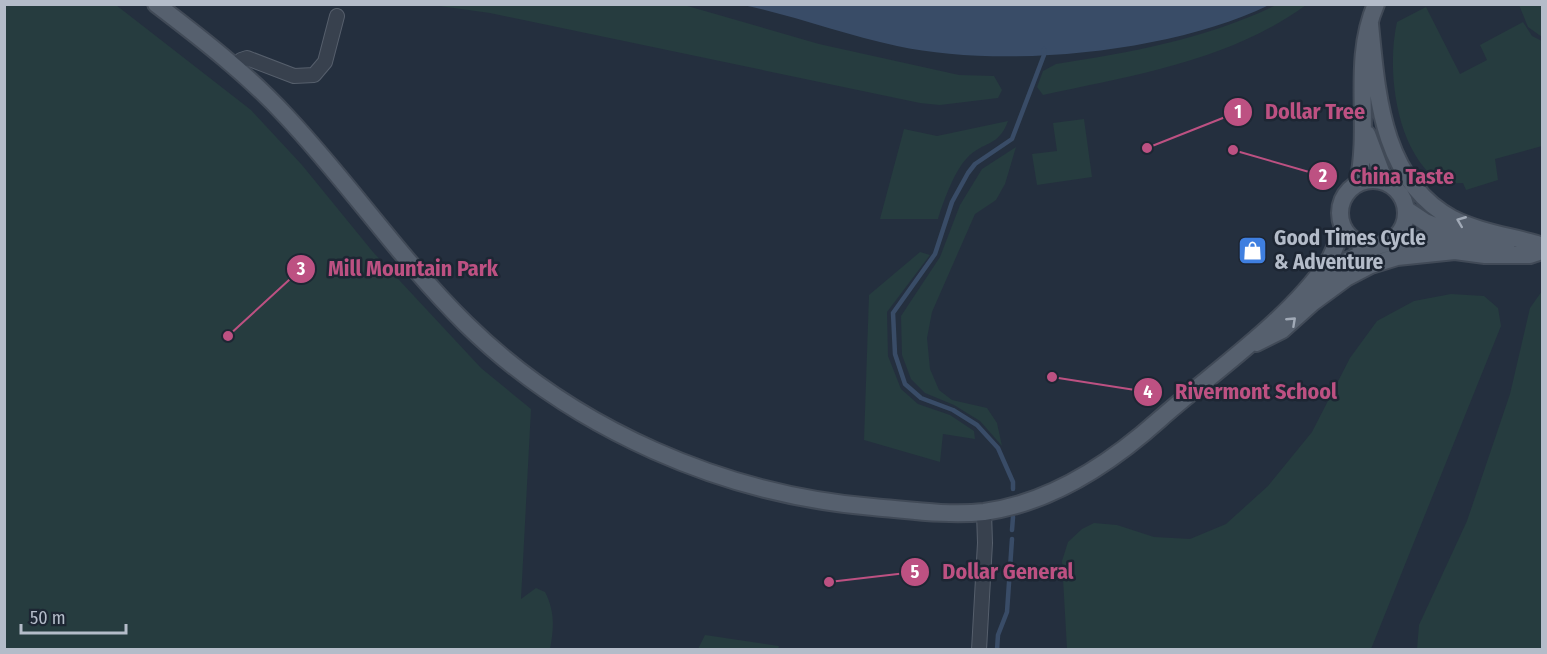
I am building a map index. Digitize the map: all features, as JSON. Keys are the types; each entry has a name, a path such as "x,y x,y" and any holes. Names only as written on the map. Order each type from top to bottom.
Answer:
{"main road":[{"path":"156,4 235,66 287,117 431,287 467,325 508,361 579,410 670,456 754,487 834,504 949,513 984,512 1036,497 1101,467 1242,349 1302,294 1347,261 1381,246 1399,236 1406,223 1407,210 1402,195 1385,182 1370,180 1358,183 1342,199 1340,220 1343,228 1357,243 1381,246 1414,238 1466,239 1541,246"},
{"path":"1358,183 1364,124 1362,53 1376,4"},
{"path":"1370,24 1375,80 1392,151 1412,186 1452,218 1541,246"},
{"path":"1364,124 1385,182"},
{"path":"1407,210 1425,222 1466,239"},
{"path":"1302,294 1328,262 1343,228"},
{"path":"1242,349 1282,330 1312,303 1346,278 1380,262 1433,252 1519,255 1541,246"}],"street":[{"path":"235,66 247,58 294,76 314,75 325,62 337,16"},
{"path":"979,650 986,543 984,512"}],"green space":[{"path":"5,5 116,5 251,110 302,165 373,252 481,368 531,409 521,599 536,588 545,592 551,606 553,620 550,649 5,649"},
{"path":"432,5 684,5 819,44 959,75 994,76 1002,90 998,98 940,105 920,103 490,13"},
{"path":"1276,5 1306,5 1245,40 1213,53 1146,72 1043,95 1037,87 1043,71 1056,64 1168,43 1223,27"},
{"path":"1519,5 1542,5 1542,37 1528,27"},
{"path":"1426,7 1460,74 1487,60 1480,45 1523,22 1532,36 1542,41 1542,146 1495,159 1498,180 1466,190 1463,183 1441,183 1426,169 1404,132 1394,87 1394,42 1397,22"},
{"path":"1084,119 1092,177 1037,185 1032,154 1057,151 1053,123"},
{"path":"1008,121 995,140 973,153 958,170 938,219 880,219 904,129 937,136"},
{"path":"1016,147 1005,184 996,200 975,214 932,312 927,338 930,369 939,390 952,400 987,408 997,423 1002,446 980,421 954,405 925,393 911,379 902,355 901,316 940,257 960,205 982,169"},
{"path":"920,252 930,255 887,312 888,356 901,389 918,404 950,415 974,431 975,439 943,434 940,462 864,440 869,295"},
{"path":"1542,291 1542,649 1417,649 1419,625 1467,521 1510,394 1530,308"},
{"path":"1451,294 1484,296 1498,308 1501,326 1371,649 1067,649 1062,561 1068,542 1082,529 1094,523 1117,525 1154,537 1190,539 1226,524 1268,486 1312,432 1350,358 1377,321 1414,301"},
{"path":"705,635 779,646 778,649 698,649"}],"water":[{"path":"743,5 1269,5 1184,35 1136,45 1036,56 986,56 940,53 897,46"}],"waterway":[{"path":"1013,489 1013,482 998,448 977,425 953,410 921,398 905,384 895,354 893,313 935,254 952,202 968,173 975,164 1012,139 1044,55 1044,49"},
{"path":"1012,530 1013,517"},
{"path":"997,650 998,635 1007,612 1012,539"}],"place":[{"name":"Dollar Tree","path":"1147,148"},
{"name":"China Taste","path":"1233,150"},
{"name":"Good Times Cycle & Adventure","path":"1253,250"},
{"name":"Mill Mountain Park","path":"228,336"},
{"name":"Rivermont School","path":"1052,377"},
{"name":"Dollar General","path":"829,582"}]}
